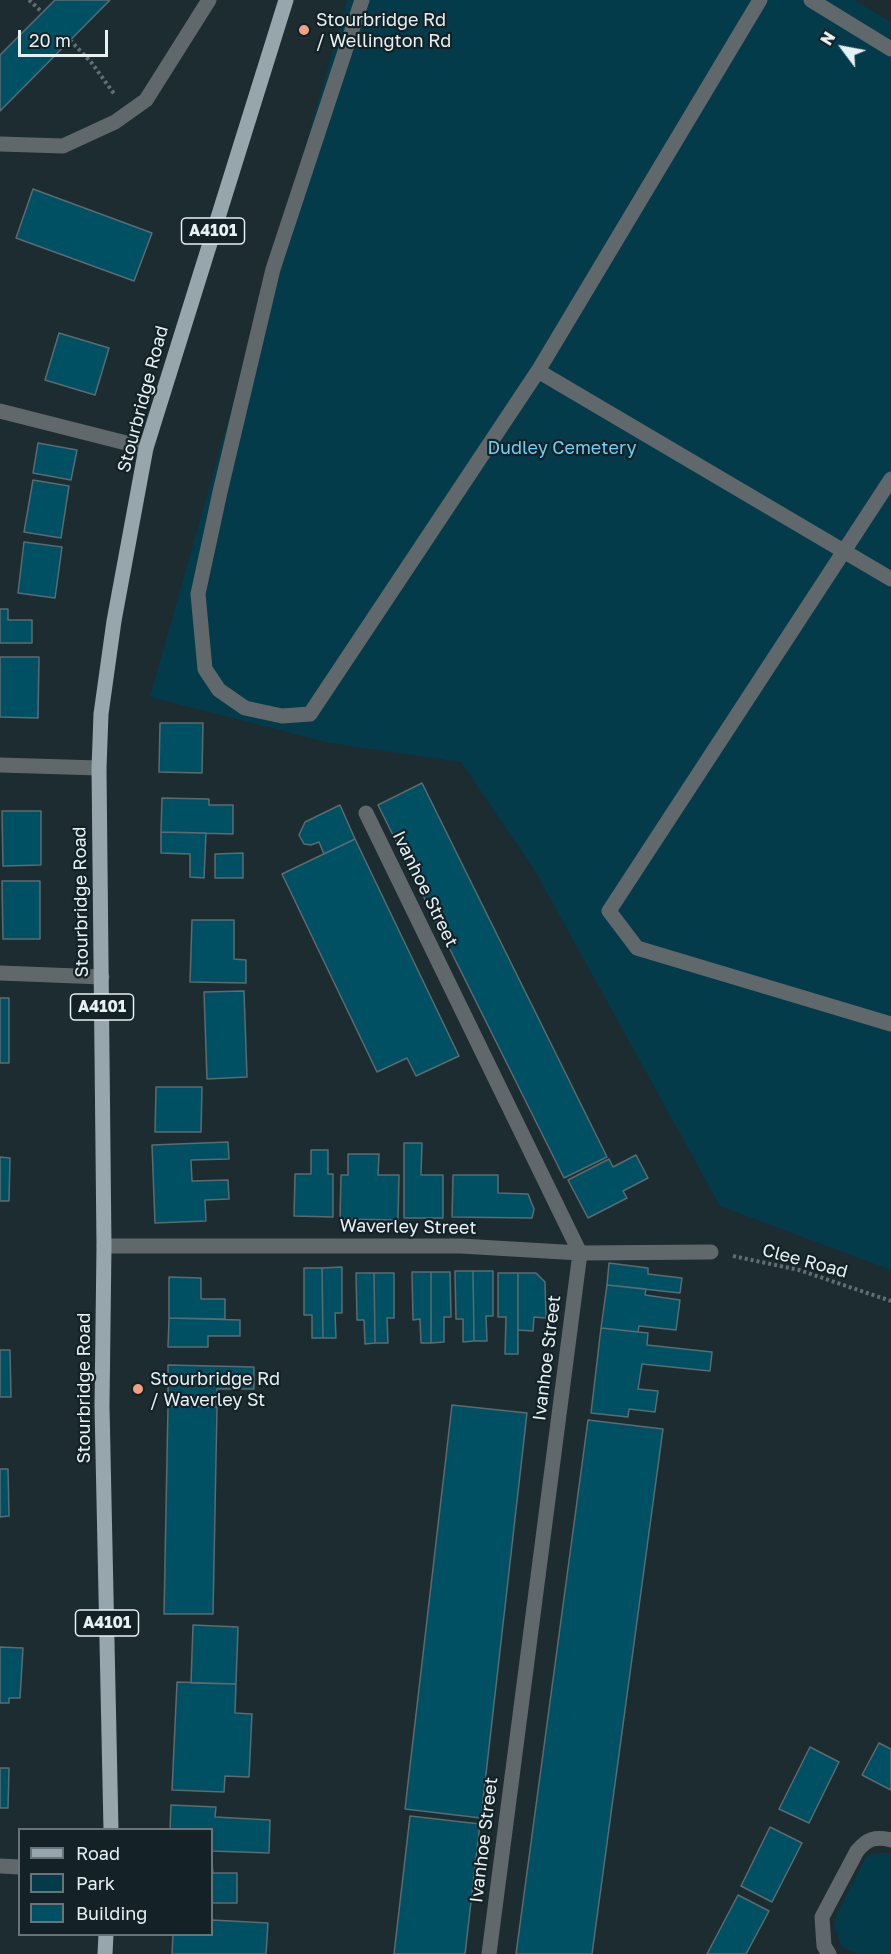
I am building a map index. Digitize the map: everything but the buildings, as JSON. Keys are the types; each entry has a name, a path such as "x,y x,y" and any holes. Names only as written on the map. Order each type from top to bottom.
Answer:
{"main road":[{"name":"Stourbridge Road","path":"111,1828 102,1406 104,1246 99,768 101,714 114,621 146,448 286,0"},
{"path":"105,1954 106,1936"}],"street":[{"path":"0,144 63,146 129,113 146,100 209,0"},
{"path":"362,0 273,269 198,594 205,669 219,690 244,708 282,716 310,714 538,371 760,0"},
{"path":"811,0 891,49"},
{"path":"538,371 891,579"},
{"path":"0,411 146,448"},
{"path":"891,479 609,911 637,948 891,1024"},
{"path":"0,765 99,768"},
{"name":"Ivanhoe Street","path":"366,813 580,1253 489,1954"},
{"path":"0,973 102,977"},
{"name":"Waverley Street","path":"104,1246 461,1246 580,1253 711,1252"},
{"path":"829,1954 824,1946 822,1917 857,1851 865,1842 876,1837 891,1840"},
{"path":"0,1866 18,1867"}],"path":[{"path":"29,0 42,12"},
{"path":"70,40 91,62 129,113"},
{"name":"Clee Road","path":"711,1252 799,1270 891,1301"}],"green space":[{"name":"Dudley Cemetery","path":"347,0 854,0 891,22 891,1270 720,1206 534,869 461,762 330,743 150,697"},
{"path":"875,1853 891,1853 891,1954 857,1954 841,1946 834,1926 837,1913 866,1857"}],"place":[{"name":"Stourbridge Rd / Wellington Rd","path":"304,30"},
{"name":"Stourbridge Rd / Waverley St","path":"138,1389"}]}
